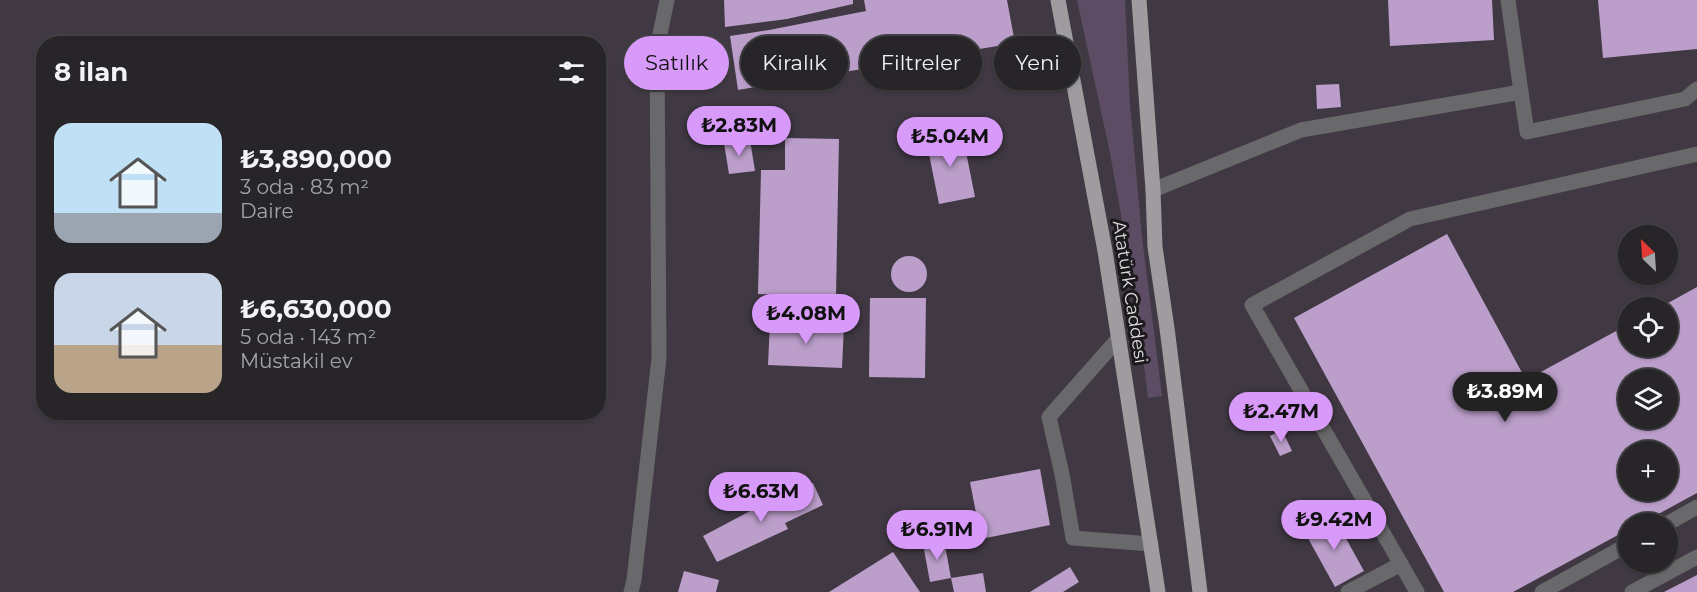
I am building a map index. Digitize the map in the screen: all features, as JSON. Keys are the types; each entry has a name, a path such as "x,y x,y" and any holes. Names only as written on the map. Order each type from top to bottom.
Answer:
{"main road":[{"name":"Atatürk Caddesi","path":"1058,0 1105,251 1158,592"},
{"name":"Atatürk Caddesi","path":"1139,0 1155,247 1200,592"}],"street":[{"path":"631,592 659,358 657,50 668,0"},
{"path":"1508,0 1527,132 1684,99 1697,89"},
{"path":"1153,190 1301,130 1521,92"},
{"path":"1417,592 1252,305 1410,219 1697,154"},
{"path":"1118,339 1049,417 1073,538 1151,544"},
{"path":"1678,518 1697,507"},
{"path":"1542,592 1618,550"},
{"path":"1632,592 1697,557"},
{"path":"1348,592 1401,564"}],"shaded area":[{"path":"0,0 1697,0 1697,592 0,592"},
{"path":"1077,0 1125,0 1130,105 1142,237 1162,396 1148,398 1135,294 1110,153"}],"building":[{"path":"724,0 853,0 853,4 787,19 725,27"},
{"path":"864,0 1007,0 1014,36 994,36 994,47 982,49 982,36 860,36 860,69 848,71 848,36 741,36 741,89 738,90 730,36 866,11"},
{"path":"1388,0 1492,0 1494,40 1390,46"},
{"path":"1598,0 1697,0 1697,49 1603,58"},
{"path":"1339,84 1341,107 1317,109 1316,85"},
{"path":"962,132 975,197 939,204 926,139"},
{"path":"785,138 839,139 836,296 758,294 761,170 785,170"},
{"path":"750,140 755,171 729,174 724,143"},
{"path":"1447,234 1526,380 1618,330 1618,357 1678,357 1678,298 1697,287 1697,493 1660,513 1618,513 1618,535 1513,592 1444,592 1294,318"},
{"path":"909,256 922,261 927,274 922,287 909,292 896,287 891,274 896,261"},
{"path":"870,298 926,298 925,378 869,377"},
{"path":"770,321 844,325 842,368 768,365"},
{"path":"1282,430 1292,451 1280,456 1270,436"},
{"path":"1040,469 1050,525 981,539 970,482"},
{"path":"813,483 823,505 785,523 788,529 717,562 703,536 771,500 773,504"},
{"path":"1333,515 1364,571 1335,587 1304,531"},
{"path":"944,540 951,578 930,582 923,544"},
{"path":"893,552 920,592 829,592"},
{"path":"1070,567 1079,582 1063,592 1030,592"},
{"path":"684,571 719,580 716,592 678,592"},
{"path":"983,573 986,592 954,592 951,578"},
{"path":"1697,575 1697,592 1664,592"}]}
